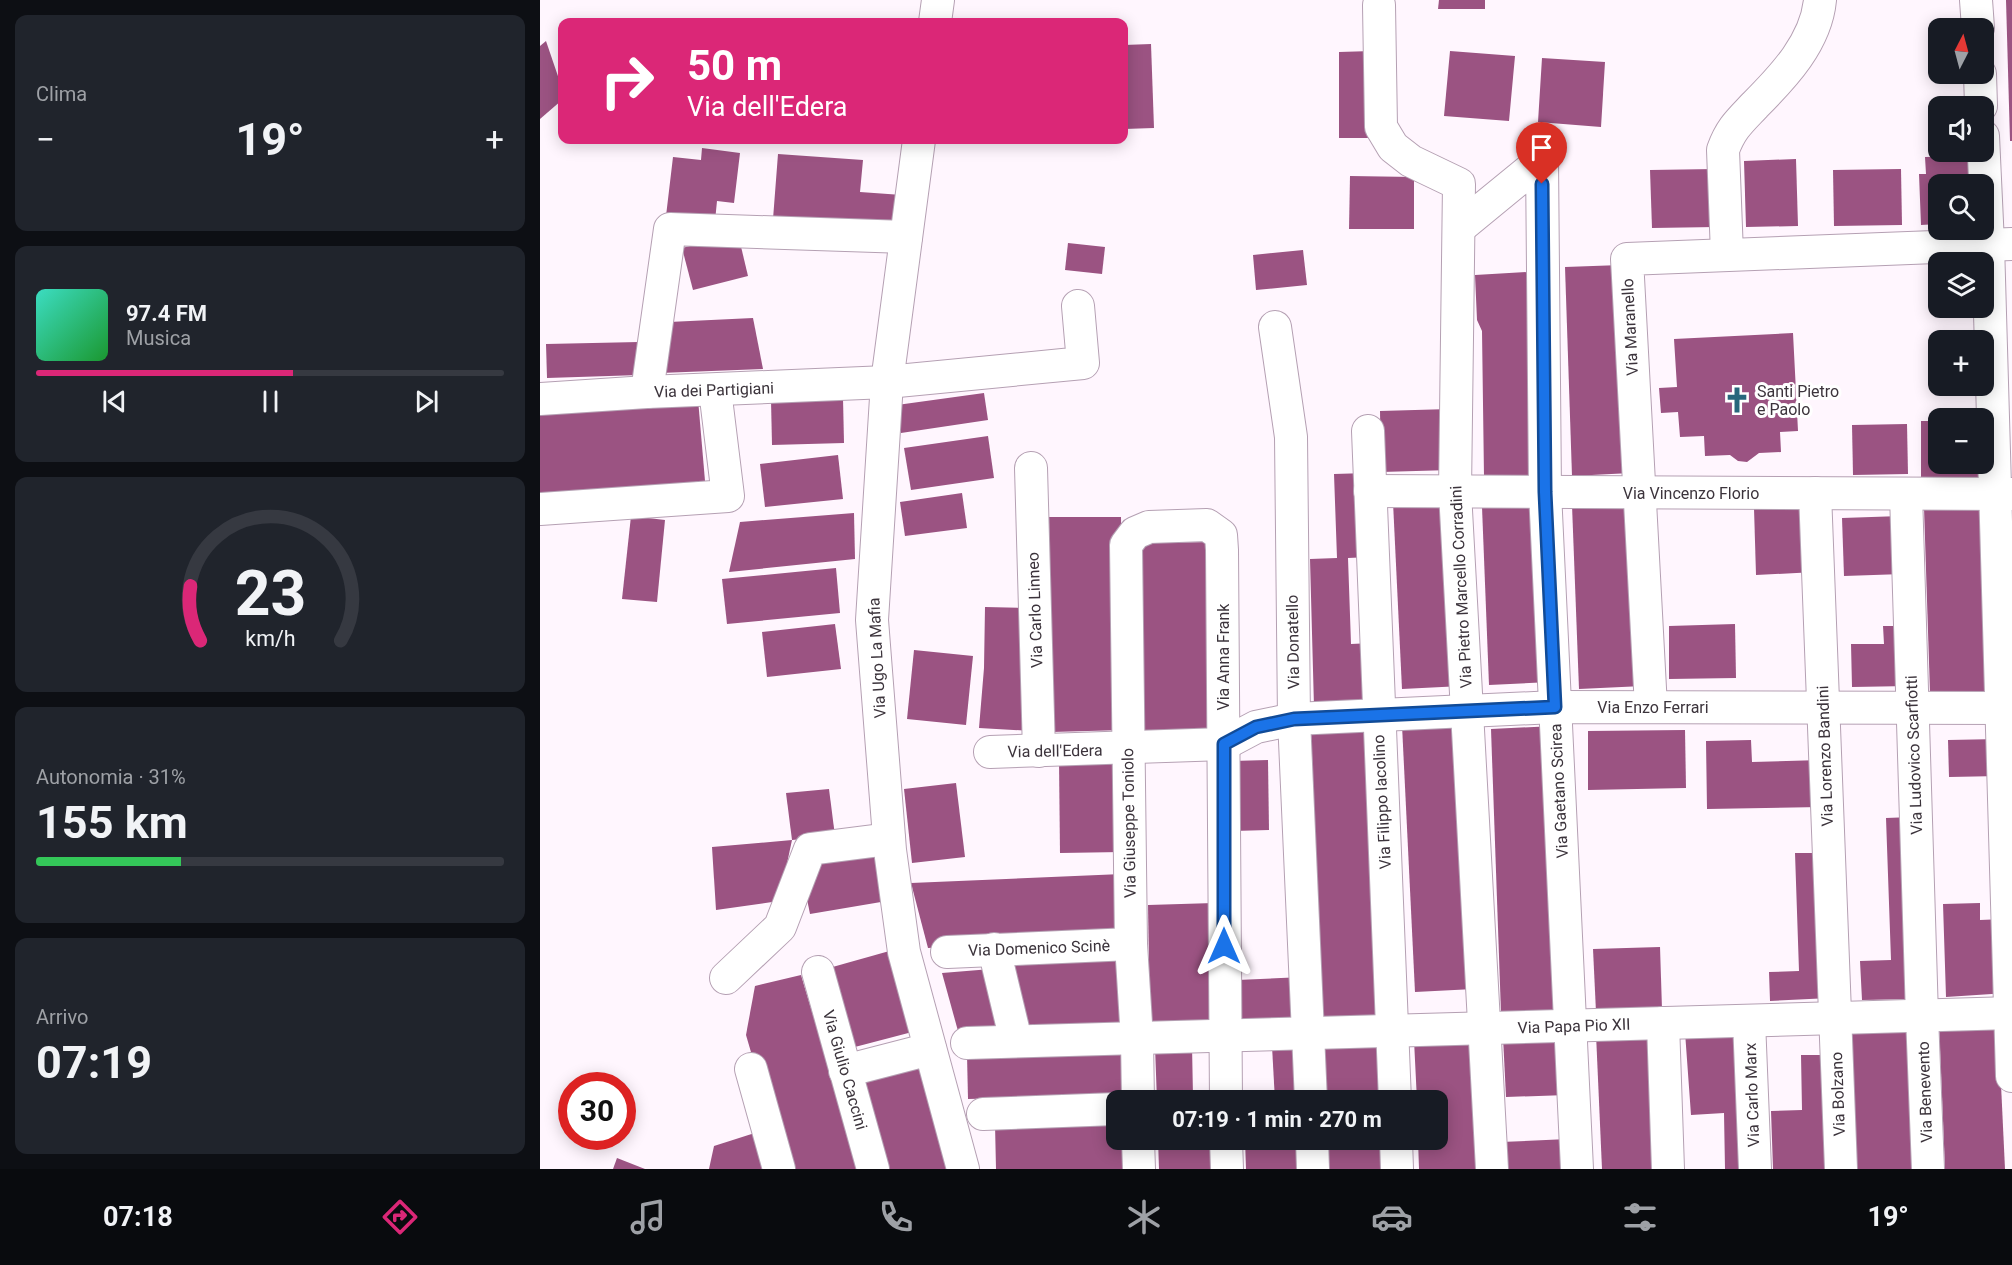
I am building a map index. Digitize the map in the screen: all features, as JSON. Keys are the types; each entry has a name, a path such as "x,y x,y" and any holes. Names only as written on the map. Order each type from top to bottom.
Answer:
{"street":[{"path":"936,18 938,0"},
{"path":"1727,254 1723,150 1728,135 1738,121 1781,77 1810,38 1819,11 1820,0"},
{"path":"1976,0 1977,18"},
{"name":"Via Pietro Marcello Corradini","path":"1380,5 1381,127 1393,147 1412,161 1460,184 1455,492 1492,1169"},
{"name":"Via Ugo La Mafia","path":"918,144 887,382 872,620 889,839 904,952 963,1169"},
{"name":"Via Gaetano Scirea","path":"1459,228 1542,160 1545,492 1577,1169"},
{"path":"1987,162 2000,244 2012,1076"},
{"path":"647,392 670,229 906,237"},
{"name":"Via Maranello","path":"1651,707 1627,259 2000,244"},
{"name":"Via dei Partigiani","path":"540,399 887,382 1083,363 1078,306"},
{"name":"Via Donatello","path":"1275,327 1291,436 1294,719 1311,1090"},
{"path":"540,509 728,496 715,390"},
{"name":"Via Filippo Iacolino","path":"1368,431 1395,1090"},
{"name":"Via Carlo Linneo","path":"1031,468 1039,751"},
{"name":"Via Vincenzo Florio","path":"1370,491 2003,494"},
{"name":"Via Lorenzo Bandini","path":"1815,494 1835,1018"},
{"name":"Via Ludovico Scarfiotti","path":"1906,494 1922,1016"},
{"name":"Via Anna Frank","path":"1126,545 1135,533 1149,526 1207,525 1221,535 1226,1090"},
{"name":"Via Giuseppe Toniolo","path":"1126,545 1131,944 1138,1090"},
{"name":"Via Enzo Ferrari","path":"1294,719 1555,707 2007,708"},
{"name":"Via dell'Edera","path":"990,752 1224,744 1256,727 1294,719"},
{"path":"726,978 780,927 810,849 889,839"},
{"name":"Via Domenico Scinè","path":"947,952 1131,944"},
{"path":"994,949 1016,1041"},
{"name":"Via Giulio Caccini","path":"818,972 873,1169"},
{"name":"Via Papa Pio XII","path":"967,1043 2011,1013"},
{"name":"Via Benevento","path":"1922,1016 1928,1169"},
{"name":"Via Bolzano","path":"1835,1018 1841,1169"},
{"name":"Via Carlo Marx","path":"1749,1021 1755,1169"},
{"path":"1663,1023 1668,1169"},
{"path":"845,1071 930,1049"},
{"path":"751,1069 779,1169"},
{"path":"983,1114 1106,1109"},
{"path":"1138,1150 1139,1169"},
{"path":"1226,1150 1227,1169"},
{"path":"1313,1150 1314,1169"},
{"path":"1396,1150 1397,1169"}],"building":[{"path":"1439,0 1485,0 1485,9 1438,9"},
{"path":"2006,0 2012,0 2012,141 2010,141"},
{"path":"546,41 558,76 558,103 540,119 540,46"},
{"path":"1151,44 1154,128 1128,129 1128,45"},
{"path":"1372,51 1372,138 1339,138 1339,52"},
{"path":"1450,51 1515,56 1509,121 1444,116"},
{"path":"1542,58 1605,62 1601,127 1538,122"},
{"path":"702,148 740,153 734,203 717,201 715,221 666,216 673,157 701,160"},
{"path":"778,154 863,160 860,192 902,195 900,229 773,219"},
{"path":"1925,157 1928,157 1928,162 1974,162 1975,174 1928,174 1928,225 1921,225 1919,174 1926,174"},
{"path":"1796,159 1798,226 1746,227 1744,161"},
{"path":"1715,169 1716,227 1652,228 1650,170"},
{"path":"1901,169 1902,225 1834,226 1833,170"},
{"path":"1350,176 1414,177 1414,229 1349,229"},
{"path":"738,234 748,276 693,290 682,248"},
{"path":"1068,243 1105,247 1102,274 1065,270"},
{"path":"1303,250 1307,285 1256,290 1253,255"},
{"path":"1621,265 1631,473 1572,476 1565,267"},
{"path":"1528,272 1540,477 1484,477 1482,331 1477,320 1475,275"},
{"path":"753,318 763,369 660,373 669,322"},
{"name":"Santi Pietro e Paolo","path":"1793,333 1798,431 1780,432 1781,452 1759,453 1747,462 1738,461 1730,455 1705,456 1704,436 1680,437 1678,412 1661,413 1659,388 1677,387 1674,339"},
{"path":"639,342 640,375 547,378 546,344"},
{"path":"984,393 988,420 901,433 897,405"},
{"path":"843,398 844,443 772,445 771,400"},
{"path":"698,399 705,481 540,496 540,414"},
{"path":"1450,409 1451,470 1381,472 1380,411"},
{"path":"1921,421 1928,421 1928,474 1986,474 1987,477 1921,477"},
{"path":"1907,424 1908,474 1853,475 1852,425"},
{"path":"988,436 994,478 911,490 904,448"},
{"path":"838,455 843,499 765,507 760,464"},
{"path":"1367,473 1370,557 1348,558 1351,644 1372,643 1375,706 1314,707 1310,559 1337,558 1334,474"},
{"path":"962,493 967,528 905,536 900,502"},
{"path":"1453,499 1462,686 1402,689 1393,502"},
{"path":"1636,502 1643,686 1579,689 1572,505"},
{"path":"1541,505 1550,682 1489,685 1482,507"},
{"path":"1812,505 1815,572 1756,575 1754,508"},
{"path":"1989,506 1995,691 1930,693 1924,508"},
{"path":"854,513 855,559 729,572 740,522"},
{"path":"631,516 665,520 657,602 622,599"},
{"path":"1901,516 1903,574 1844,576 1842,518"},
{"path":"1049,517 1121,517 1124,730 1052,732"},
{"path":"1211,542 1213,731 1141,732 1141,543"},
{"path":"836,568 840,613 727,624 722,579"},
{"path":"985,607 1031,608 1032,731 979,728 984,668"},
{"path":"835,624 841,669 767,677 762,632"},
{"path":"1735,624 1736,678 1669,679 1669,626"},
{"path":"1883,626 1907,626 1909,686 1852,687 1851,644 1884,644"},
{"path":"914,650 973,656 966,725 907,719"},
{"path":"1460,722 1474,989 1415,992 1402,725"},
{"path":"1374,725 1388,1018 1322,1021 1311,727"},
{"path":"1554,726 1566,1011 1501,1013 1491,729"},
{"path":"1685,730 1686,788 1588,790 1588,731"},
{"path":"1999,739 2000,776 1949,777 1948,740"},
{"path":"1751,740 1752,762 1821,760 1821,807 1707,809 1706,741"},
{"path":"1121,759 1122,852 1060,853 1059,760"},
{"path":"1268,760 1269,830 1233,831 1232,761"},
{"path":"956,783 965,857 912,863 904,789"},
{"path":"829,789 835,836 792,840 786,793"},
{"path":"1912,817 1918,999 1862,1000 1860,961 1891,960 1886,818"},
{"path":"792,840 779,901 716,910 712,847"},
{"path":"873,846 881,902 810,914 806,894 818,853"},
{"path":"1795,853 1825,853 1830,998 1770,1001 1769,972 1799,971"},
{"path":"1122,874 1125,939 928,948 911,883"},
{"path":"1214,903 1216,1025 1150,1026 1148,905"},
{"path":"1980,903 1980,920 2004,919 2007,993 1946,997 1943,904"},
{"path":"1660,947 1662,1009 1596,1012 1593,949"},
{"path":"893,950 916,1031 851,1048 829,968"},
{"path":"1126,960 1129,1024 1019,1027 1004,966"},
{"path":"991,969 1003,1029 958,1031 942,973"},
{"path":"801,975 859,1169 785,1169 746,1035 755,986"},
{"path":"1303,977 1305,1019 1240,1022 1237,980"},
{"path":"1998,1021 2005,1169 1945,1169 1939,1024"},
{"path":"1911,1027 1917,1169 1856,1169 1851,1029"},
{"path":"1748,1030 1753,1169 1725,1169 1724,1113 1691,1115 1685,1032"},
{"path":"1656,1032 1662,1169 1602,1169 1596,1034"},
{"path":"1565,1035 1567,1095 1506,1097 1503,1037"},
{"path":"1476,1038 1481,1169 1419,1169 1418,1150 1448,1150 1448,1090 1416,1090 1414,1040"},
{"path":"1384,1040 1386,1090 1323,1090 1321,1043"},
{"path":"1306,1044 1308,1090 1274,1090 1272,1046"},
{"path":"1192,1045 1193,1090 1157,1090 1155,1047"},
{"path":"1126,1050 1128,1090 1106,1090 1106,1096 968,1099 967,1055"},
{"path":"1801,1055 1834,1055 1837,1169 1773,1169 1771,1111 1802,1110"},
{"path":"925,1065 954,1169 885,1169 861,1083"},
{"path":"1106,1120 1106,1150 1135,1150 1136,1169 996,1169 995,1124"},
{"path":"761,1131 772,1169 709,1169 714,1146"},
{"path":"1568,1139 1570,1169 1502,1169 1501,1142"},
{"path":"1158,1150 1221,1150 1218,1169 1159,1169"},
{"path":"1245,1150 1310,1150 1311,1169 1246,1169"},
{"path":"1325,1150 1388,1150 1389,1169 1326,1169"},
{"path":"617,1158 645,1169 613,1169"}],"place":[{"name":"Santi Pietro e Paolo","path":"1737,400"}],"route":[{"path":"1224,946 1224,744 1256,727 1294,719 1555,707 1545,492 1542,184"}]}
